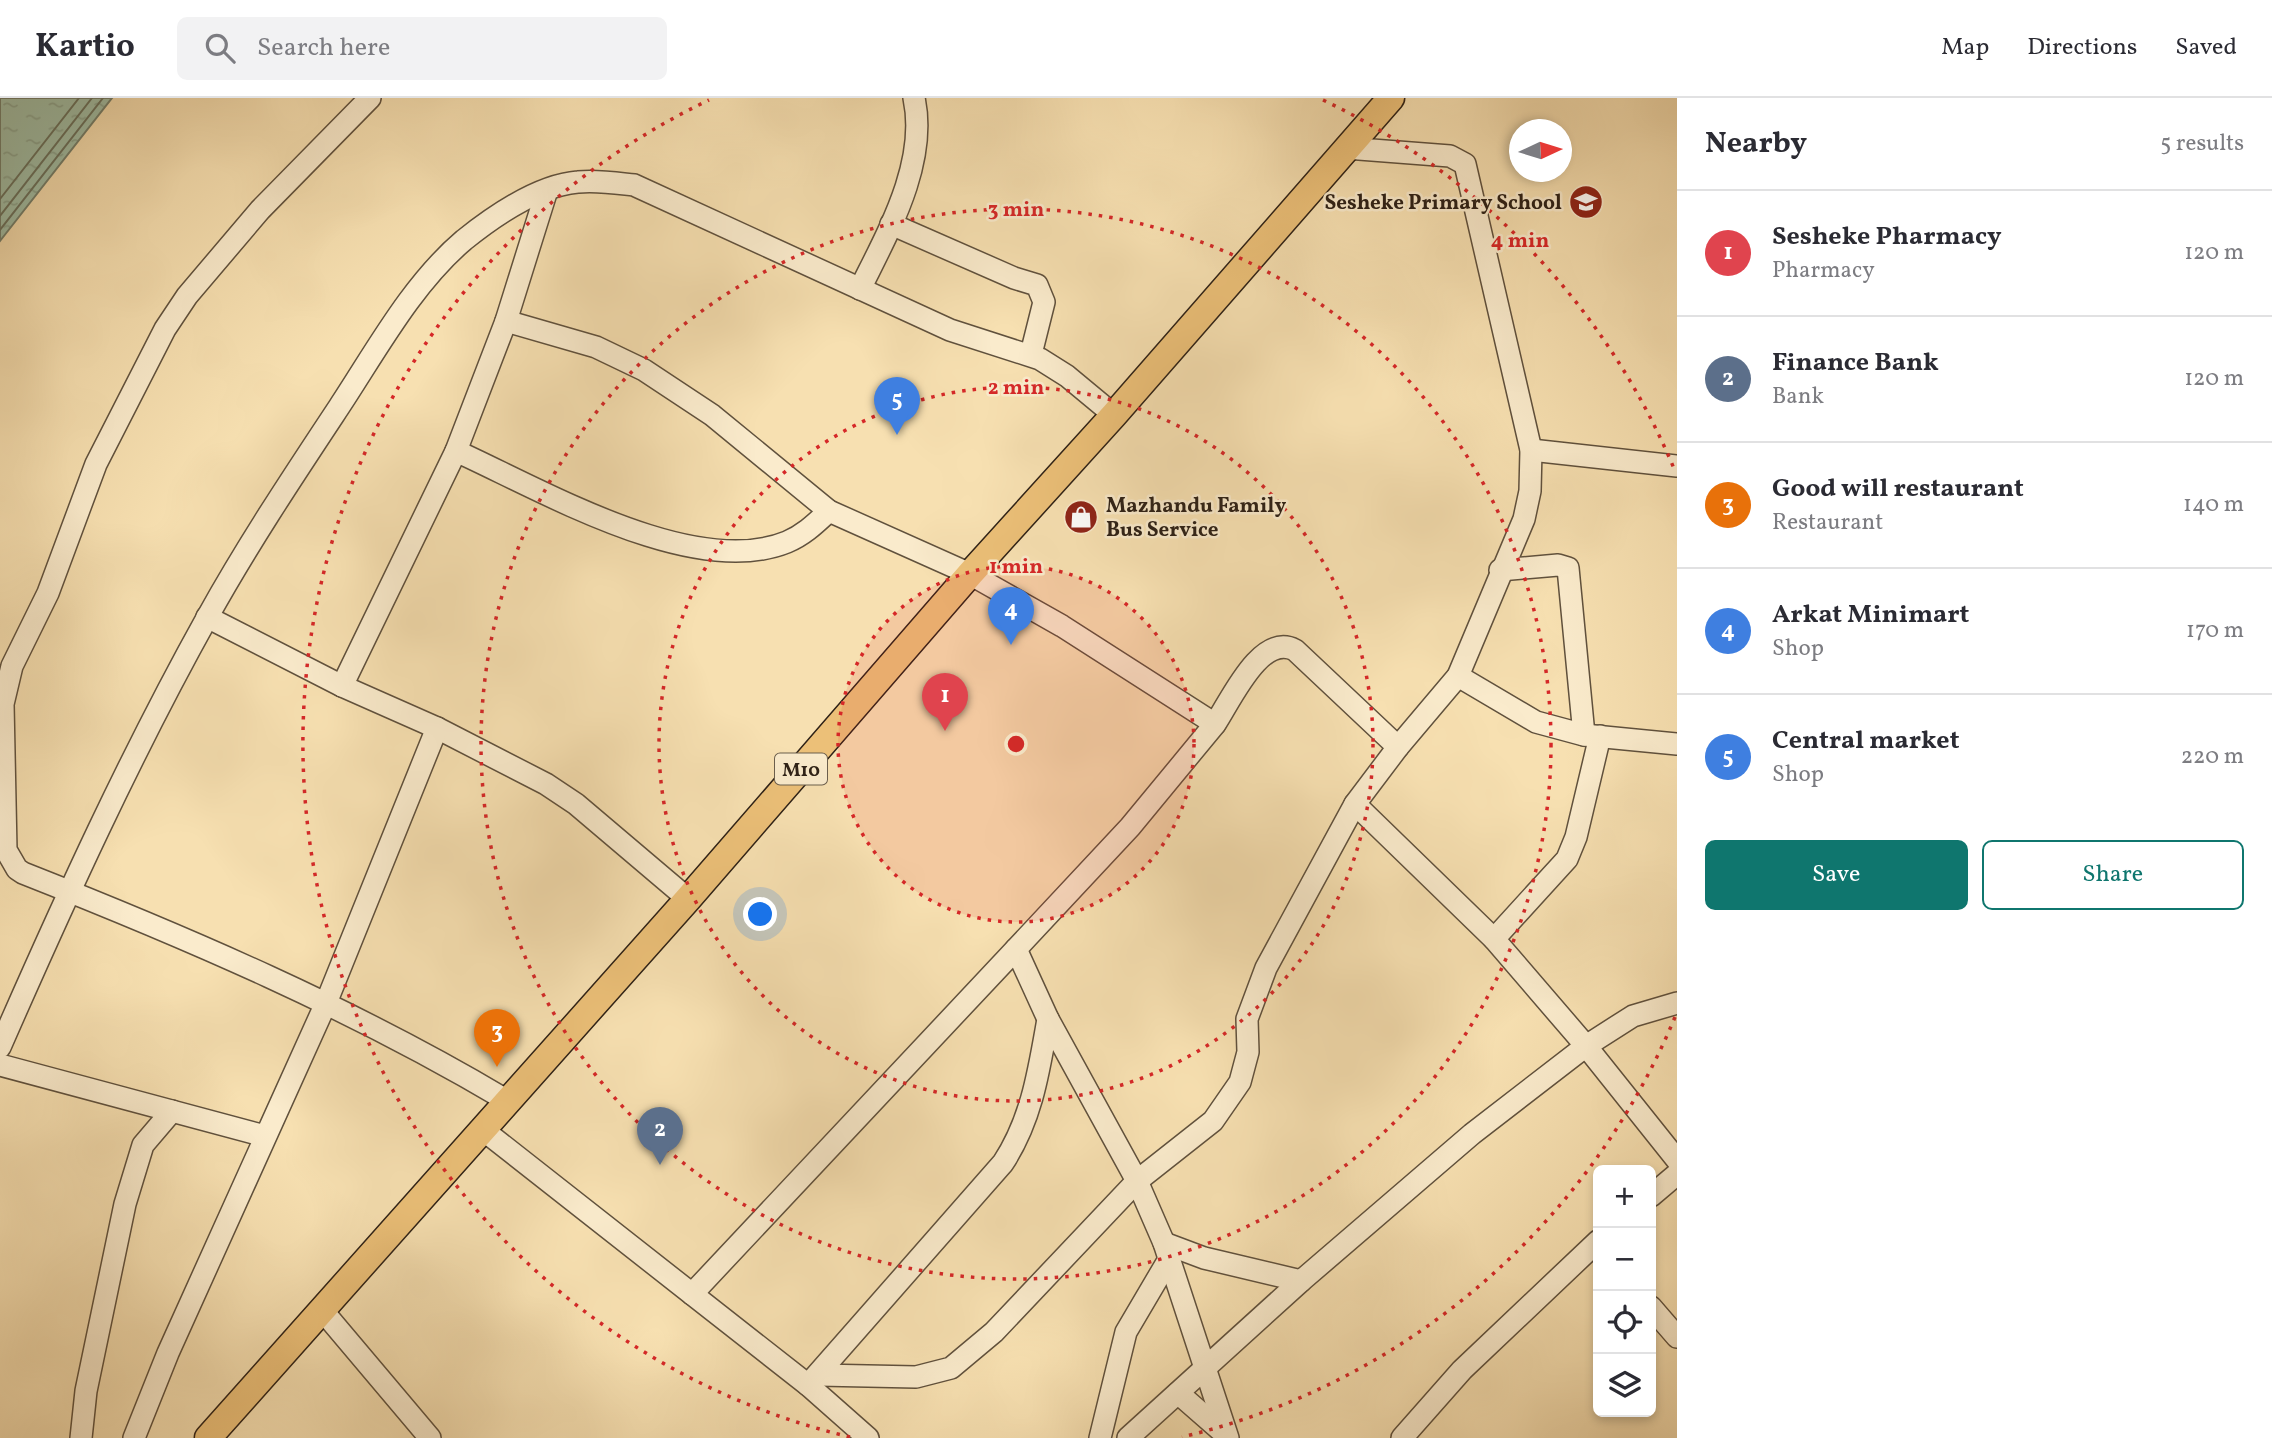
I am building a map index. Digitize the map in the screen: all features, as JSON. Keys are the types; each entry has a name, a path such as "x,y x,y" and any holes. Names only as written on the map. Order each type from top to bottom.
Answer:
{"main road":[{"name":"M10","path":"208,1438 688,899 970,574 1114,415 1391,98"}],"street":[{"path":"369,98 260,210 202,277 164,329 96,464 48,593 12,666 3,704 6,850 17,869 23,873 326,1003 438,1060 506,1101"},
{"path":"860,289 891,225 913,159 918,118 914,98"},
{"path":"813,1380 916,1377 951,1368 994,1332 1137,1181 1202,1132 1229,1102 1246,1064 1247,1019 1266,968 1355,804 1398,747 1458,676 1528,505 1531,450 1465,164 1450,156 1436,154 1346,148"},
{"path":"0,1047 69,891 207,617 266,517 420,288 463,241 503,212 547,190 576,182 634,185 960,334 1031,354 1067,376 1114,415"},
{"path":"342,686 456,451 506,321 547,190"},
{"path":"891,225 1014,278 1037,285 1044,302 1031,354"},
{"path":"506,321 596,347 644,370 712,415 830,511 970,574 1062,626 1215,724"},
{"path":"1531,450 1677,466"},
{"path":"456,451 631,530 699,550 775,546 808,531 830,511"},
{"path":"1494,939 1567,859 1576,837 1592,736 1568,568 1558,565 1500,570"},
{"path":"207,617 342,686 437,728 547,783 576,804 688,899"},
{"path":"692,1294 1130,827 1215,724 1262,654 1270,648 1288,646 1398,747"},
{"path":"1458,676 1536,722 1592,736 1677,744"},
{"path":"134,1438 168,1353 326,1003 437,728"},
{"path":"1355,804 1494,939 1586,1046 1677,1160"},
{"path":"1016,949 1048,1019 1137,1181 1166,1251 1228,1437"},
{"path":"1128,1438 1301,1281 1472,1134 1586,1046 1633,1016 1677,1003"},
{"path":"813,1380 1008,1156 1035,1092 1048,1019"},
{"path":"0,1065 265,1136"},
{"path":"81,1438 86,1391 125,1204 143,1145 172,1111"},
{"path":"482,1129 692,1294 813,1380 868,1438"},
{"path":"1656,1192 1677,1174"},
{"path":"1402,1438 1462,1370 1593,1248"},
{"path":"1166,1251 1301,1281"},
{"path":"1100,1438 1126,1332 1166,1251"},
{"path":"322,1310 430,1438"},
{"path":"1656,1313 1677,1337"},
{"path":"1178,1392 1228,1437"}],"water":[{"path":"0,98 112,98 0,241"}],"place":[{"name":"Sesheke Primary School","path":"1586,202"},
{"name":"Central market","path":"897,435"},
{"name":"Mazhandu Family Bus Service","path":"1081,517"},
{"name":"Arkat Minimart","path":"1011,645"},
{"name":"Sesheke Pharmacy","path":"945,731"},
{"name":"Good will restaurant","path":"497,1067"},
{"name":"Finance Bank","path":"660,1165"}]}
